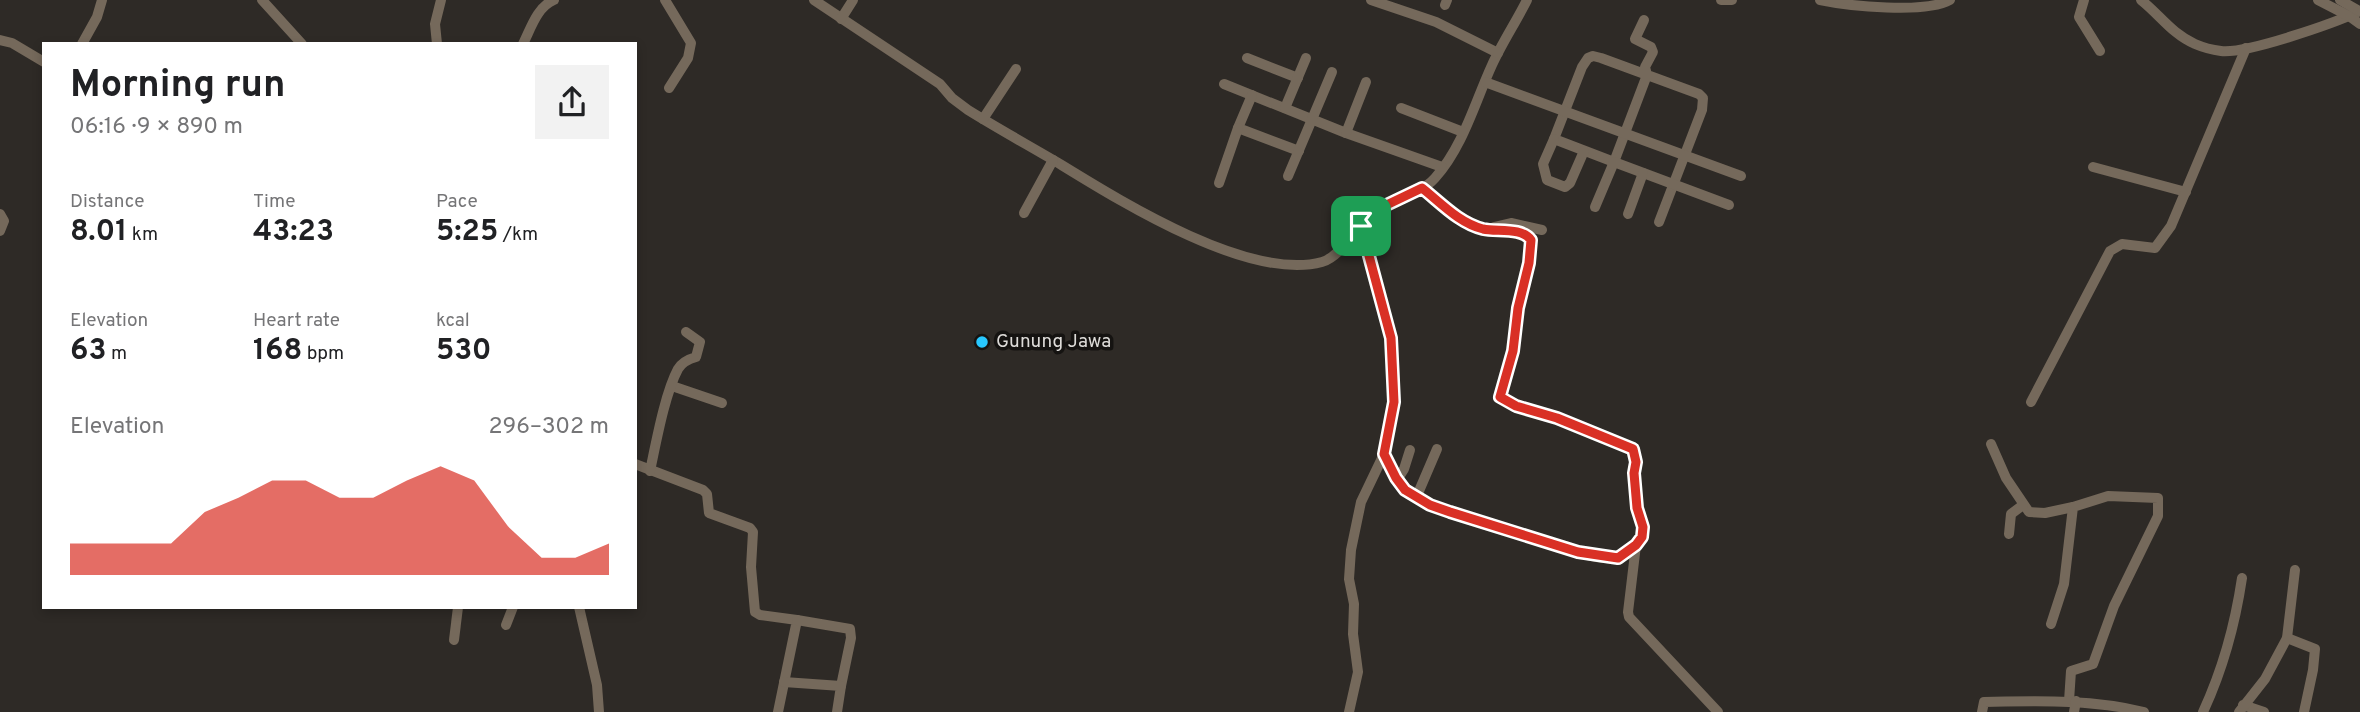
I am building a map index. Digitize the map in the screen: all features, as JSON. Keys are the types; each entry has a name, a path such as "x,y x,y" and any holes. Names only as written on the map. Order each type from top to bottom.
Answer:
{"street":[{"path":"83,42 97,17 102,0"},
{"path":"262,0 300,42"},
{"path":"437,42 435,24 441,0"},
{"path":"524,42 545,4 554,0"},
{"path":"665,0 691,43 688,58 669,88"},
{"path":"814,0 940,84 952,98 983,119 1110,195 1221,249 1279,264 1324,261 1336,253 1376,210 1422,188 1435,178 1456,148 1498,53 1527,0"},
{"path":"842,19 853,0"},
{"path":"1371,0 1436,22 1498,53"},
{"path":"1721,0 1732,0"},
{"path":"1820,0 1924,8 1942,5 1950,0"},
{"path":"2084,0 2079,18 2100,51"},
{"path":"2141,0 2172,31 2195,44 2221,51 2246,48 2336,22 2356,12"},
{"path":"2318,0 2356,12"},
{"path":"2340,0 2356,12 2360,24"},
{"path":"1595,207 1647,75 1645,68 1653,48 1635,39 1644,20"},
{"path":"0,40 12,43 42,61"},
{"path":"2031,402 2110,251 2122,244 2155,248 2171,226 2246,48"},
{"path":"1247,58 1298,78"},
{"path":"1285,108 1306,58"},
{"path":"1584,151 1570,183 1565,187 1556,186 1547,180 1543,164 1588,58 1601,58 1703,97 1702,110 1659,222"},
{"path":"983,119 1016,69"},
{"path":"1288,176 1332,72"},
{"path":"1346,133 1366,82"},
{"path":"1485,82 1741,176"},
{"path":"1224,84 1346,133 1442,167"},
{"path":"1219,183 1252,95"},
{"path":"1401,108 1462,132"},
{"path":"1238,128 1299,151"},
{"path":"1554,139 1729,205"},
{"path":"1024,213 1053,160"},
{"path":"2093,167 2186,192"},
{"path":"1628,215 1643,173"},
{"path":"1384,454 1405,490 1416,498 1450,512 1607,558 1618,558 1642,537 1633,449 1557,418 1516,406 1500,397 1513,351 1531,240 1524,234 1483,229 1463,222 1422,188"},
{"path":"0,214 4,221 0,231"},
{"path":"1483,229 1511,223 1542,230"},
{"path":"1349,712 1358,672 1353,634 1354,604 1349,579 1351,550 1361,502 1384,454 1394,402 1391,338 1361,226"},
{"path":"650,471 678,367 686,360 696,357 700,348 700,342 686,332"},
{"path":"672,386 722,403"},
{"path":"1991,444 2006,478 2029,512 2073,507 2108,496 2158,498 2158,516 2114,607 2093,664 2071,671 2073,705"},
{"path":"1416,498 1437,449"},
{"path":"1397,480 1410,450"},
{"path":"637,465 703,490 707,494 709,513 750,527 753,532 751,567 755,612 850,629 851,638 837,712"},
{"path":"2009,534 2011,514 2023,505"},
{"path":"2050,624 2064,584 2073,507"},
{"path":"1636,545 1629,617 1718,712"},
{"path":"2241,708 2265,679 2287,638 2295,570"},
{"path":"2203,712 2226,655 2237,613 2242,578"},
{"path":"454,640 458,609"},
{"path":"506,625 512,609"},
{"path":"579,609 595,674 599,712"},
{"path":"778,712 797,620"},
{"path":"2287,638 2315,649 2314,670 2304,712"},
{"path":"783,682 841,686"},
{"path":"1982,712 1984,702 2108,704 2144,712"},
{"path":"2241,708 2264,712"}],"place":[{"name":"Gunung Jawa","path":"982,342"}],"route":[{"path":"1422,188 1463,222 1483,229 1528,235 1531,240 1529,263 1518,308 1513,351 1500,397 1516,406 1557,418 1633,449 1636,462 1634,473 1637,508 1643,527 1642,537 1626,555 1607,558 1578,552 1430,505 1405,490 1384,454 1394,402 1391,338 1361,226 1376,210 1422,188"}]}
